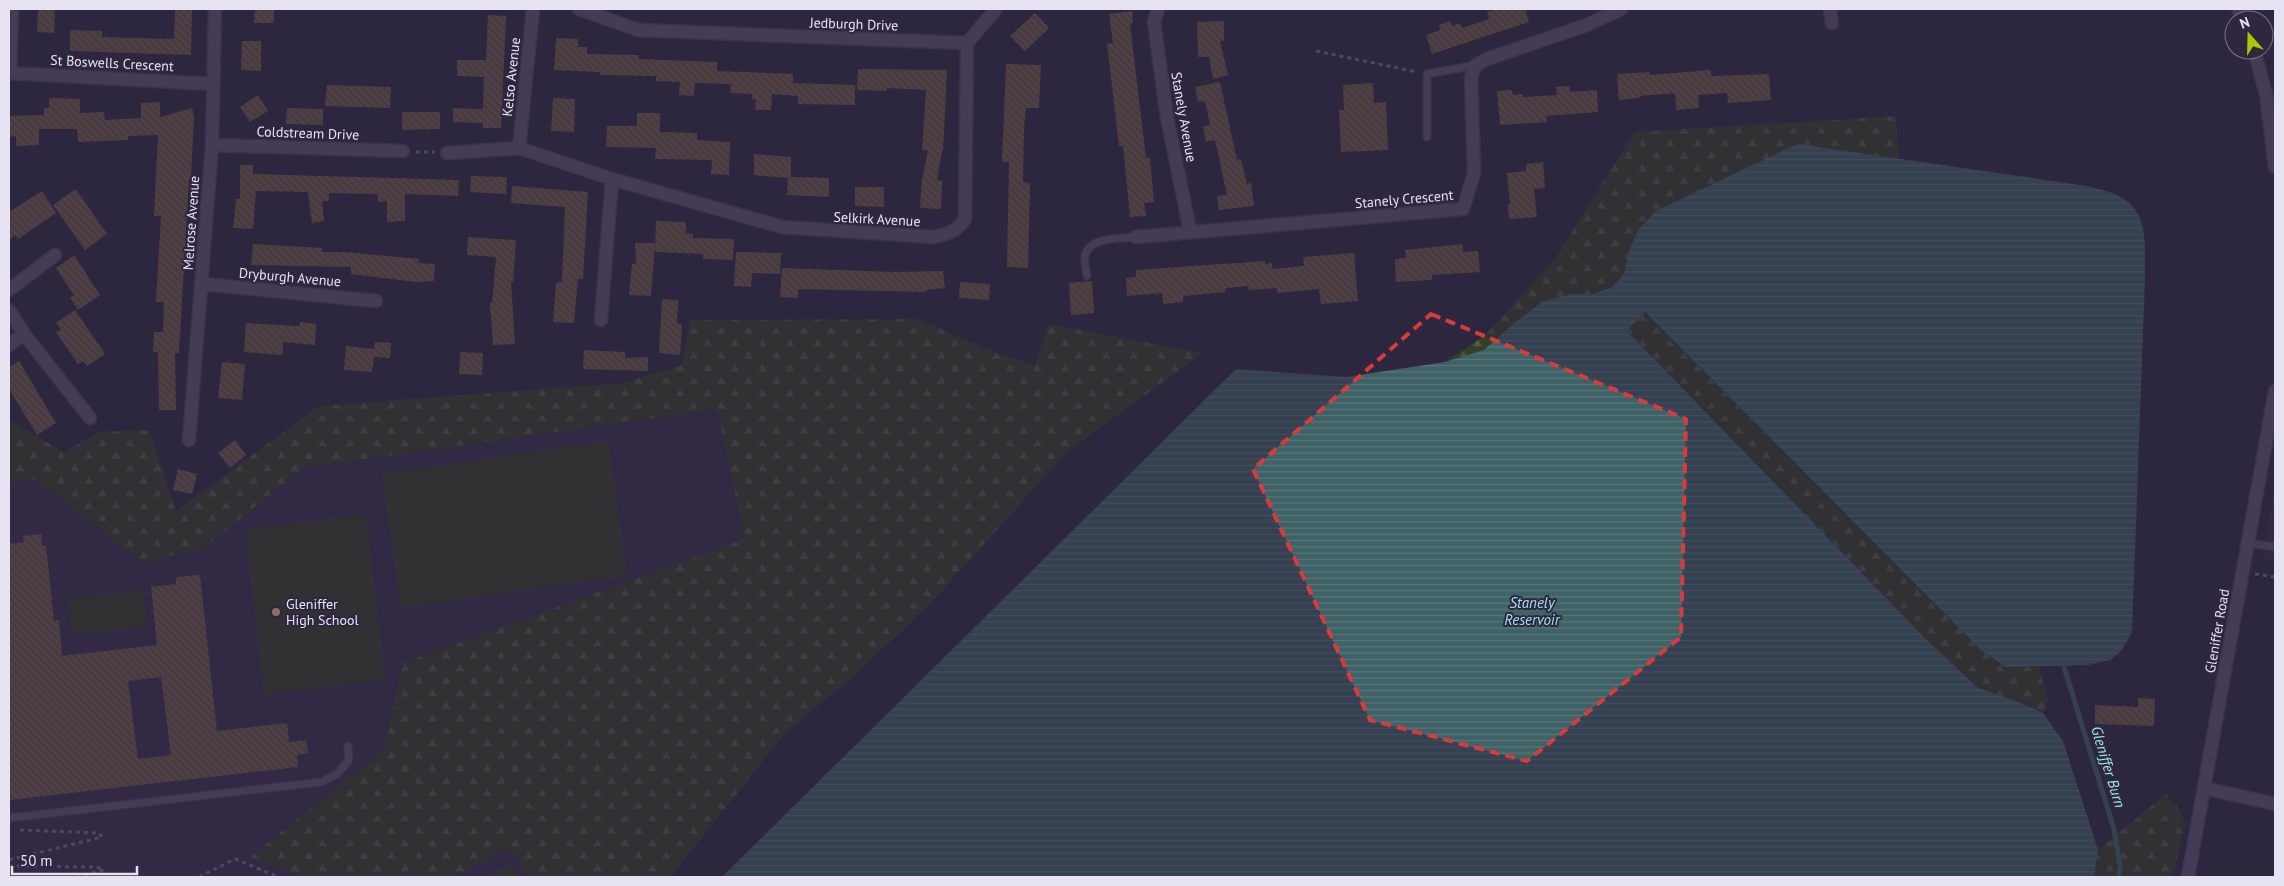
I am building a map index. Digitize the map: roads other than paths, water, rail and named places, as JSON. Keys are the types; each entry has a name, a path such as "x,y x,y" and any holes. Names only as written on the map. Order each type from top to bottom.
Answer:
{"street":[{"path":"9,72 12,9"},
{"name":"Melrose Avenue","path":"189,440 212,145 215,9"},
{"name":"Kelso Avenue","path":"519,148 534,9"},
{"name":"Jedburgh Drive","path":"579,9 638,30 967,43"},
{"path":"967,43 996,9"},
{"name":"Stanely Avenue","path":"1158,9 1154,22 1166,108 1190,231"},
{"path":"1476,65 1487,59 1587,25 1622,9"},
{"path":"1830,9 1832,23"},
{"name":"Selkirk Avenue","path":"447,153 519,148 612,179 782,228 934,237 950,233 960,227 965,219 967,43"},
{"path":"2257,60 2266,94 2275,167"},
{"name":"Stanely Crescent","path":"1136,237 1463,209 1474,173 1471,77 1476,65"},
{"name":"St Boswells Crescent","path":"9,72 213,84"},
{"name":"Coldstream Drive","path":"212,145 403,151"},
{"path":"601,320 612,179"},
{"path":"9,290 55,255"},
{"name":"Dryburgh Avenue","path":"202,284 376,301"},
{"path":"9,310 24,334 90,418"},
{"path":"9,345 24,334"},
{"name":"Gleniffer Road","path":"2188,877 2275,394"},
{"path":"2204,788 2275,804"}],"lane":[{"path":"1427,137 1427,74 1476,65"},
{"path":"1087,276 1085,257 1090,246 1098,242 1136,237"},
{"path":"2248,544 2275,547"},
{"path":"9,818 322,782 338,773 349,760 348,746"}],"water":[{"name":"Stanely Reservoir","path":"1797,144 2087,186 2120,197 2137,212 2144,232 2145,278 2132,632 2121,651 2110,660 2088,665 2006,667 1981,650 1645,312 1627,331 1924,637 1978,688 2014,700 2043,713 2063,741 2098,850 2094,877 722,877 1236,369 1346,377 1445,362 1484,350 1514,323 1543,301 1572,294 1594,294 1612,287 1624,274 1629,251 1638,230 1656,211"}],"waterway":[{"name":"Gleniffer Burn","path":"2064,667 2114,829 2120,866 2119,877"}],"place":[{"name":"Gleniffer High School","path":"276,612"}]}
